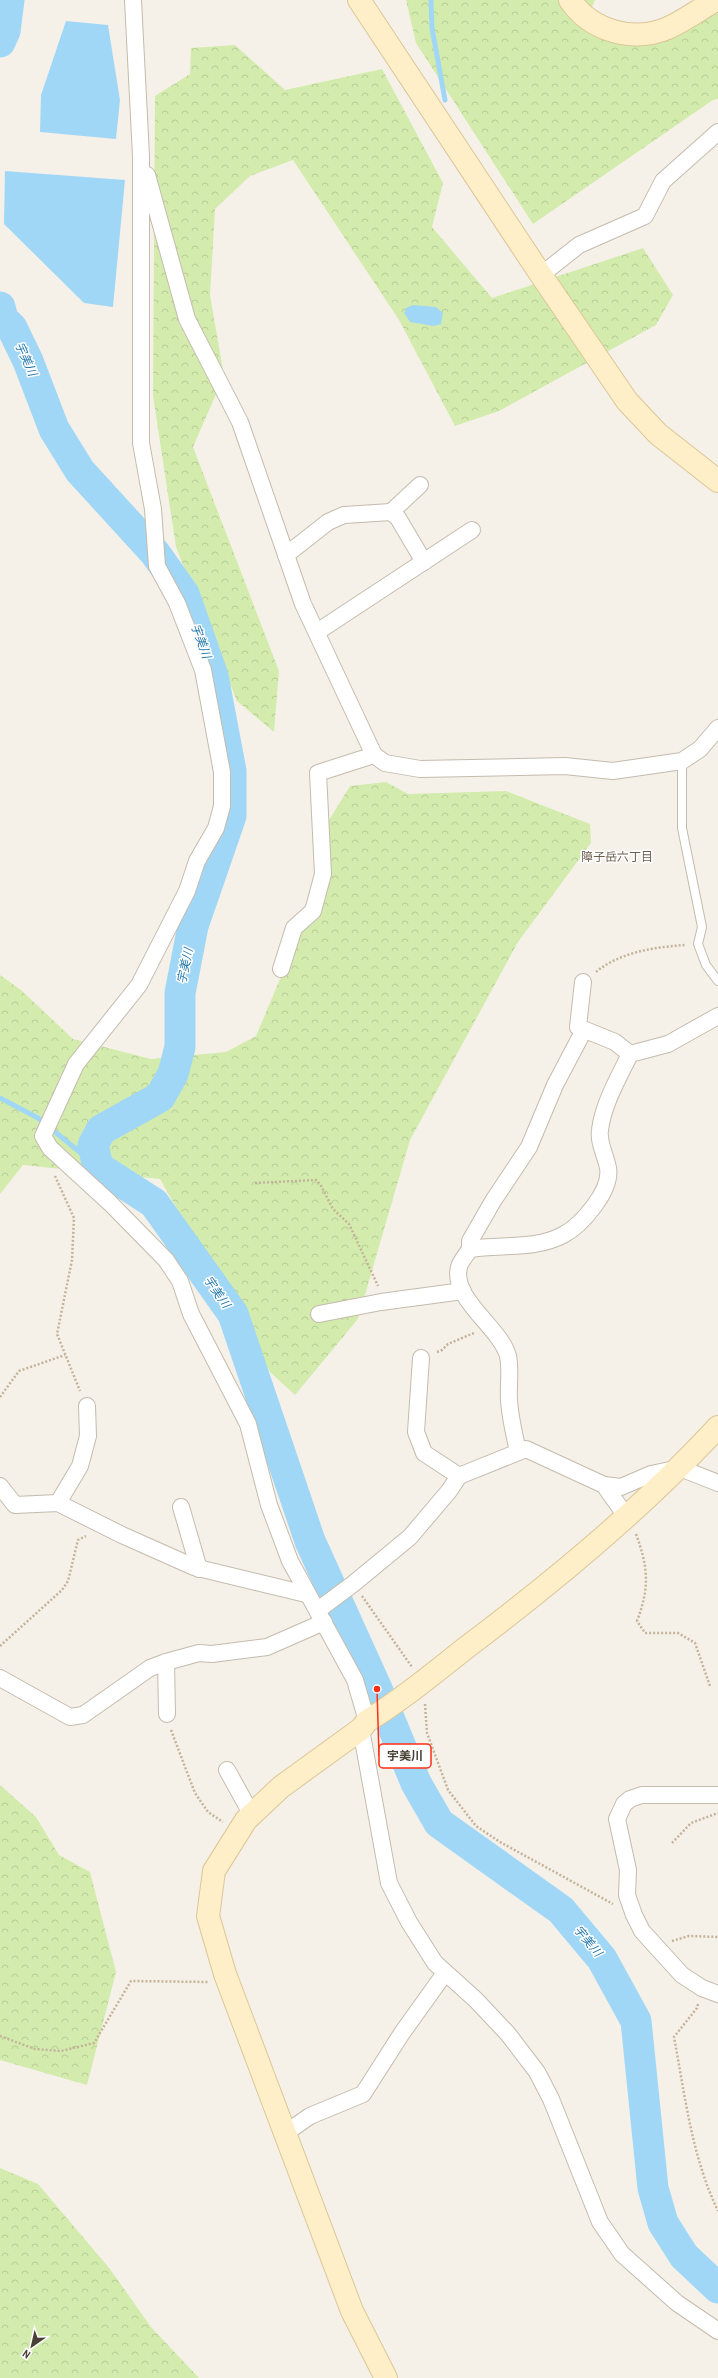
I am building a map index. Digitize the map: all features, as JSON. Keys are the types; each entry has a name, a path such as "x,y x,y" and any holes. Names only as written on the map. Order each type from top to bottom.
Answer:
{"street":[{"path":"133,0 141,156 141,443 153,509 157,566 177,603 203,670 222,772 222,806 216,828 197,861 187,892 139,985 76,1064 43,1136 50,1148 110,1203 166,1260 180,1281 191,1314 248,1424 269,1505 290,1561 306,1594 322,1613 355,1680 367,1722 389,1883 409,1922 435,1963 476,2000 508,2034 537,2072 551,2099 600,2222 622,2254 677,2303 718,2331"},
{"path":"359,0 541,275 627,401 658,434 718,481"},
{"path":"570,0 576,9 601,28 632,36 668,28 716,0"},
{"path":"541,275 579,245 646,216 663,181 718,132"},
{"path":"141,156 187,319 240,422 303,604 374,754 385,763 420,769 565,766 613,771 682,761 700,750 718,728"},
{"path":"286,555 328,522 344,515 391,512 420,485"},
{"path":"391,512 398,518 424,562"},
{"path":"317,632 472,530"},
{"path":"282,969 294,928 313,911 323,874 318,773 374,754"},
{"path":"583,982 578,1027 615,1042 630,1054"},
{"path":"470,1249 491,1246 529,1245 563,1235 596,1205 609,1182 608,1168 599,1131 608,1100 630,1054 668,1044 718,1016"},
{"path":"518,1451 511,1422 508,1357 500,1337 470,1304 463,1292 459,1279 459,1267 470,1249 470,1241 493,1201 529,1147 556,1086 584,1030"},
{"path":"319,1314 385,1301 463,1292"},
{"path":"421,1358 416,1432 424,1453 459,1476"},
{"path":"58,1503 80,1466 88,1436 87,1406"},
{"path":"386,2378 352,2311 224,1974 208,1916 214,1872 238,1832 252,1815 281,1788 524,1604 680,1468 718,1427"},
{"path":"0,1678 70,1717 82,1715 150,1668 166,1662 199,1653 212,1654 268,1647 322,1613 350,1587 410,1537 449,1491 459,1476 499,1461 518,1451 526,1449 604,1485 621,1487 651,1474 680,1468 718,1483"},
{"path":"604,1485 626,1516"},
{"path":"0,1486 15,1505 58,1503 102,1525 199,1569 306,1594"},
{"path":"180,1507 199,1569"},
{"path":"166,1662 166,1714"},
{"path":"227,1770 252,1815"},
{"path":"718,1795 642,1795 630,1799 624,1804 617,1819 628,1870 627,1895 642,1931 682,1975 698,1986 718,1994"},
{"path":"284,2134 310,2116 363,2094 402,2033 445,1973"}],"lane":[{"path":"682,761 682,828 702,927 698,944 706,965 718,981"}],"path":[{"path":"583,982 600,969 629,954 660,946 698,944"},
{"path":"50,1148 51,1168 74,1218 72,1260 58,1334 65,1355 87,1406"},
{"path":"256,1182 316,1180 320,1184 333,1209 349,1224 385,1301"},
{"path":"421,1358 442,1350 448,1344 490,1326"},
{"path":"0,1397 19,1371 65,1355"},
{"path":"626,1516 635,1531 644,1557 648,1582 643,1606 637,1621 639,1627 645,1633 678,1633 695,1644 710,1686"},
{"path":"0,1646 62,1590 68,1581 78,1540 99,1529 102,1525"},
{"path":"350,1587 421,1683 427,1733 436,1761 448,1790 476,1826 500,1842 623,1910 632,1909"},
{"path":"166,1714 175,1744 195,1792 208,1812 238,1832"},
{"path":"672,1843 691,1823 718,1813"},
{"path":"656,1946 689,1936 718,1937"},
{"path":"0,2036 35,2049 61,2051 94,2043 131,1981 210,1982 224,1974"},
{"path":"698,1986 697,2008 674,2037 687,2110 705,2185 718,2211"}],"green space":[{"path":"406,0 595,0 584,26 629,44 713,12 718,14 718,99 713,100 533,224 416,43"},
{"path":"235,45 285,90 382,69 443,183 432,227 492,298 643,248 673,295 656,325 499,411 455,426 399,320 293,160 250,176 215,209 210,295 224,376 193,447 279,671 274,732 237,701 176,547 153,396 155,96 190,74 191,48"},
{"path":"386,782 408,794 506,791 590,824 591,843 518,942 410,1140 358,1319 295,1395 270,1372 160,1179 23,1165 0,1194 0,975 21,990 73,1039 151,1059 226,1052 256,1036 320,884 329,820 350,786"},
{"path":"0,1785 36,1817 59,1855 90,1872 116,1972 87,2085 0,2060"},
{"path":"0,2168 38,2184 110,2269 151,2327 199,2378 0,2378"}],"water":[{"path":"66,21 108,25 120,100 116,139 40,132 41,95"},
{"path":"5,171 125,180 113,307 84,303 4,224"},
{"path":"413,305 436,307 443,313 441,324 434,326 410,322 404,313 406,308"}],"waterway":[{"name":"宇美川","path":"0,42 5,31 9,0"},
{"path":"431,0 432,28 445,100"},
{"name":"宇美川","path":"0,307 3,319 12,328 28,361 54,429 80,471 155,553 184,594 213,676 231,771 231,816 193,926 180,993 180,1047 173,1074 160,1097 101,1130 93,1145 98,1167 154,1203 233,1314 310,1541 377,1689 416,1783 439,1823 561,1910 602,1959 636,2021 653,2188 663,2223 684,2256 718,2288"},
{"path":"0,1098 38,1118 98,1167"}],"place":[{"name":"宇美川","path":"377,1689"}],"district":[{"name":"障子岳六丁目","path":"617,857"}]}
